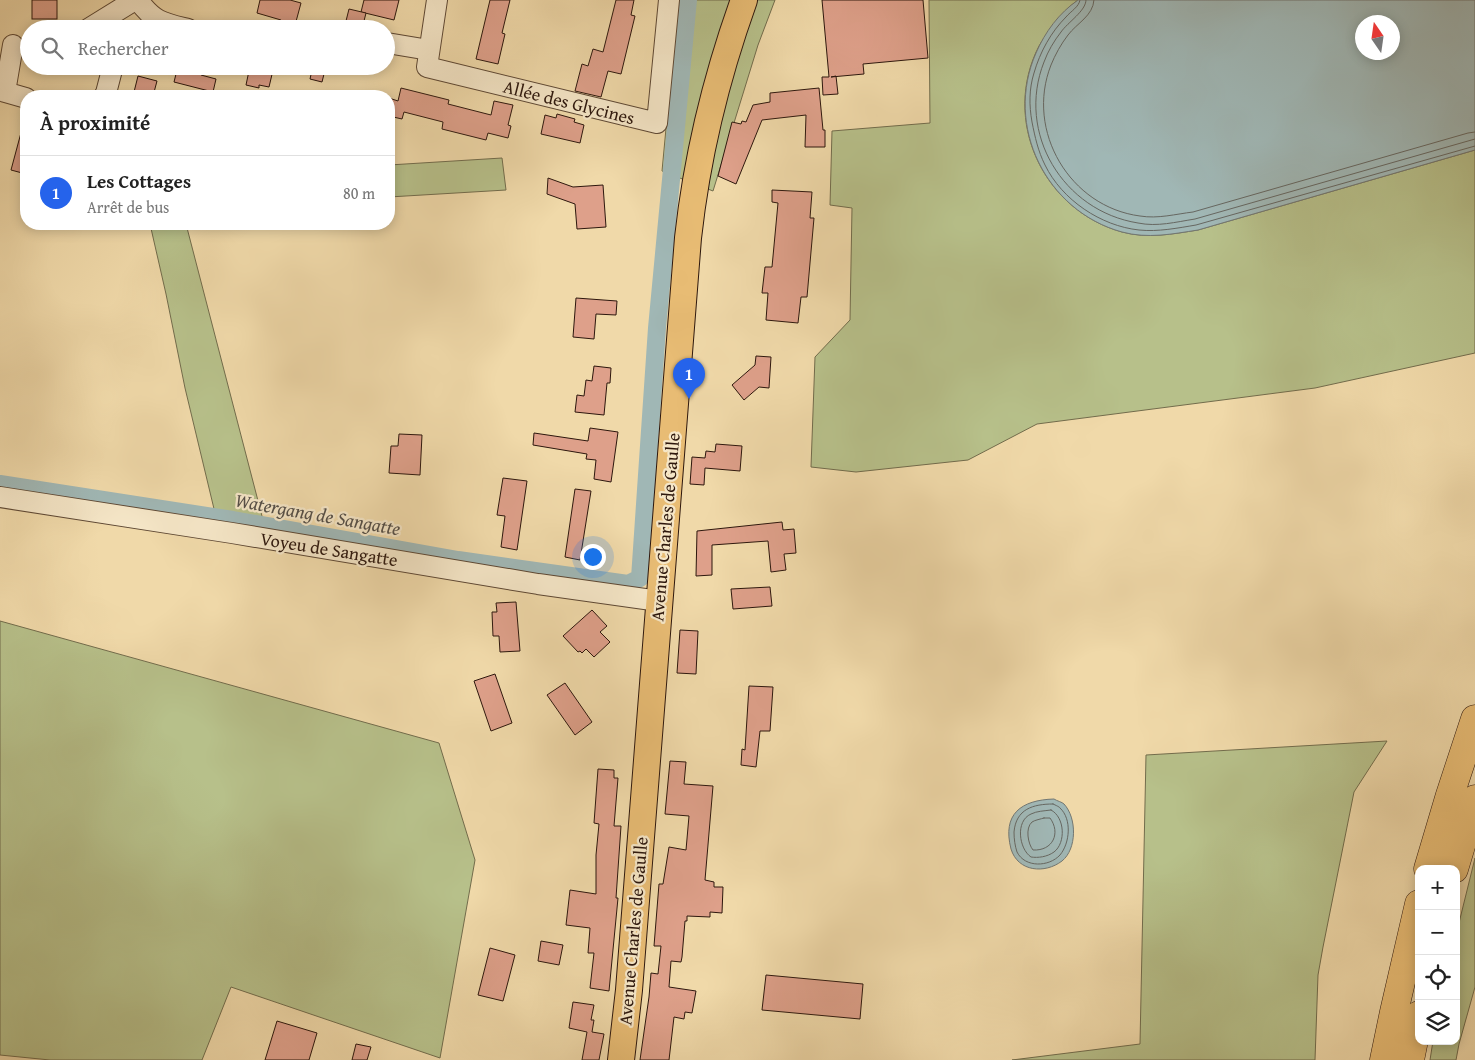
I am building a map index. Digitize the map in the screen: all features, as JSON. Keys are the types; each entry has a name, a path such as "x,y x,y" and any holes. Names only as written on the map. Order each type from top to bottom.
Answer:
{"highway":[{"path":"1429,865 1475,719"},
{"path":"1455,865 1475,799"},
{"path":"1462,838 1475,809"},
{"path":"1384,1060 1418,910"},
{"path":"1410,1060 1415,1035"}],"main road":[{"name":"Avenue Charles de Gaulle","path":"621,1060 629,990 685,270 693,198 703,141 715,90 726,50 744,0"}],"street":[{"name":"Allée des Glycines","path":"437,0 427,68 657,123 669,0"},
{"path":"102,20 132,1"},
{"path":"125,20 132,1"},
{"path":"132,1 157,20"},
{"path":"395,43 430,50"},
{"path":"14,45 5,92 20,96"},
{"path":"107,90 111,75"},
{"name":"Voyeu de Sangatte","path":"0,497 659,601"}],"green space":[{"path":"678,0 775,0 758,45 713,191 662,171"},
{"path":"929,0 1078,0 1061,16 1043,39 1028,74 1025,103 1028,132 1037,158 1051,183 1070,204 1094,221 1122,232 1151,235 1198,230 1475,150 1475,353 1315,388 1037,424 968,460 856,472 811,467 815,357 850,320 852,208 830,205 832,131 930,123"},
{"path":"502,158 506,190 395,197 395,165"},
{"path":"151,230 188,230 263,520 215,513 185,388"},
{"path":"0,621 439,743 475,860 440,1058 231,987 202,1060 50,1060 0,1055"},
{"path":"1387,741 1354,792 1318,975 1315,1060 1012,1060 1140,1044 1146,755"},
{"path":"1475,858 1475,987 1460,1040 1460,955 1460,919"},
{"path":"1432,1045 1459,1045 1456,1060 1430,1060"}],"water":[{"path":"1078,0 1475,0 1475,150 1198,230 1151,235 1122,232 1095,221 1072,205 1053,185 1038,162 1029,136 1025,109 1027,81 1036,53 1044,38 1065,11"},
{"path":"1054,799 1064,804 1068,810 1073,825 1073,841 1067,856 1062,861 1048,868 1033,869 1015,857 1011,849 1009,827 1017,811 1024,806 1032,802"}],"building":[{"path":"32,0 57,0 57,19 32,19"},
{"path":"260,0 290,0 301,3 296,20 281,20 257,13"},
{"path":"364,0 399,0 394,20 361,12"},
{"path":"490,0 510,0 502,33 505,34 498,64 476,59"},
{"path":"616,0 634,0 631,15 635,16 621,74 608,71 601,97 575,91 582,64 588,66 593,49 603,52"},
{"path":"822,0 923,0 928,58 863,64 864,74 836,77 838,94 823,95 822,77 829,77"},
{"path":"349,9 366,13 364,20 346,20"},
{"path":"176,75 201,75 216,79 213,90 205,90 174,82"},
{"path":"248,75 272,75 269,87 259,85 259,88 246,85"},
{"path":"311,75 324,75 322,82 310,79"},
{"path":"138,76 157,81 155,90 134,90"},
{"path":"401,88 449,100 448,104 491,115 494,101 513,105 508,125 511,126 508,138 488,133 486,140 442,129 443,122 404,112 402,119 395,117 395,100 398,101"},
{"path":"819,88 823,130 825,130 825,147 805,147 806,115 762,120 736,184 718,176 732,122 741,124 742,121 746,122 753,105 770,102 770,93"},
{"path":"557,114 575,119 574,122 584,125 580,143 541,134 545,115 556,118"},
{"path":"20,136 20,172 11,170"},
{"path":"548,178 573,187 603,185 606,227 577,229 575,204 547,194"},
{"path":"772,190 812,192 810,218 814,218 807,297 801,297 798,323 766,320 768,293 762,293 765,267 772,267 778,203 772,202"},
{"path":"576,298 617,301 616,315 596,314 594,339 573,337"},
{"path":"756,356 771,357 769,388 759,387 744,400 732,385 755,365"},
{"path":"594,366 611,368 610,383 607,383 604,415 575,412 577,395 584,396 586,380 592,381"},
{"path":"590,428 618,432 611,482 594,479 596,460 586,459 587,454 533,445 534,433 588,441"},
{"path":"399,434 422,435 420,475 389,473 391,446 398,446"},
{"path":"716,444 742,446 740,471 705,468 704,485 690,484 692,457 705,458 706,451 715,452"},
{"path":"503,478 527,481 517,550 501,547 505,516 497,515"},
{"path":"575,489 591,491 580,560 565,557"},
{"path":"782,522 783,530 794,529 796,553 784,554 786,570 771,572 768,541 712,545 712,575 696,576 697,531"},
{"path":"770,587 772,606 733,609 731,589"},
{"path":"516,602 520,651 500,652 499,636 493,636 492,612 497,612 496,603"},
{"path":"592,610 607,626 600,632 610,642 594,657 586,649 582,653 578,652 563,636"},
{"path":"680,630 698,631 696,674 677,673"},
{"path":"495,674 512,723 491,731 474,681"},
{"path":"565,683 592,722 575,735 547,695"},
{"path":"749,686 773,687 770,731 760,731 756,767 741,765 742,749 745,750"},
{"path":"670,761 686,762 684,784 713,786 705,880 714,882 714,887 723,887 722,913 710,912 710,917 687,916 681,962 671,961 669,987 696,991 692,1013 685,1012 684,1019 674,1017 669,1060 640,1060 651,973 658,974 661,946 654,946 659,884 663,884 669,847 686,850 689,816 665,814"},
{"path":"598,769 614,770 614,778 618,778 614,826 621,826 616,898 618,898 609,991 590,988 594,953 588,953 590,928 566,925 570,890 596,894 596,855 599,824 594,823"},
{"path":"541,941 563,945 559,965 538,961"},
{"path":"490,948 515,955 503,1001 478,995"},
{"path":"766,975 863,984 860,1019 762,1010"},
{"path":"573,1002 594,1005 591,1020 594,1020 592,1032 604,1034 599,1060 582,1060 587,1032 569,1028"},
{"path":"277,1021 317,1033 309,1060 265,1060"},
{"path":"356,1044 371,1047 367,1060 352,1060"}],"waterway":[{"name":"Watergang de Sangatte","path":"0,484 233,520 458,560 628,584 640,578 657,328 688,0"}],"place":[{"name":"Les Cottages","path":"689,399"}]}
